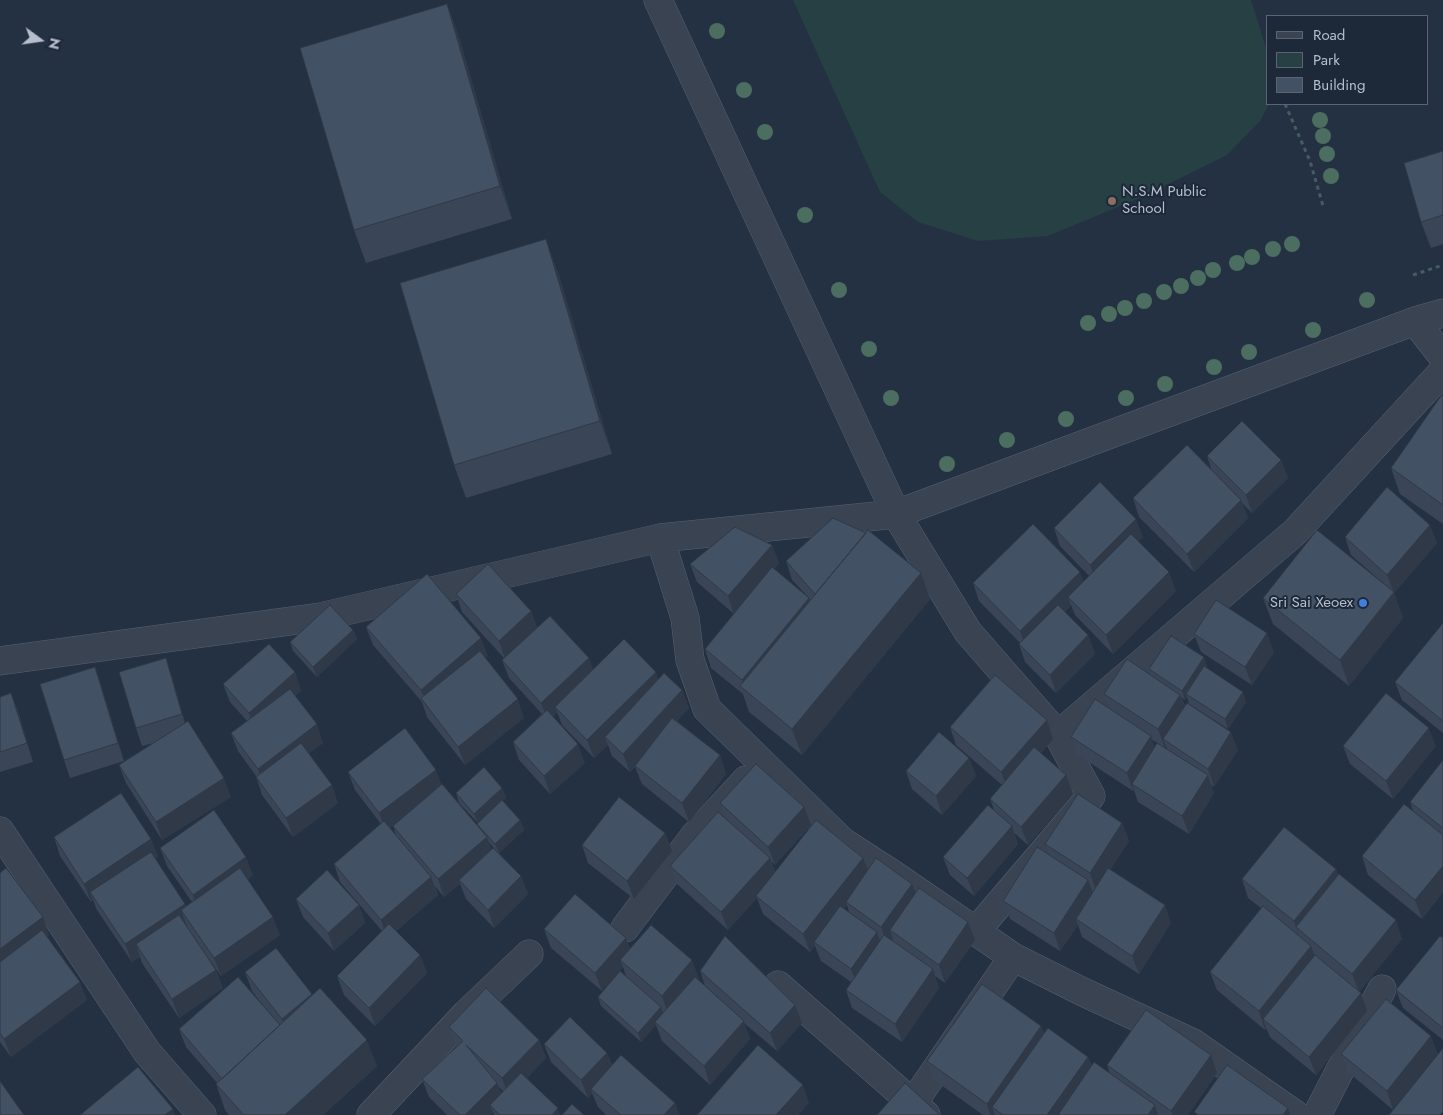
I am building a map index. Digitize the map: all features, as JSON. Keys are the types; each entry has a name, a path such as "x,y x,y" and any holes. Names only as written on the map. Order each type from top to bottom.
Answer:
{"street":[{"path":"658,0 896,514 968,632 1058,735 1091,796 976,931"},
{"path":"0,661 320,617 660,538 896,514 1415,321 1443,313"},
{"path":"1415,321 1443,357"},
{"path":"1058,735 1295,532 1443,372"},
{"path":"660,538 684,618 690,660 707,709 816,818 843,842 1013,957 1193,1043 1296,1115"},
{"path":"625,928 695,836 762,762"},
{"path":"0,831 147,1052 202,1115"},
{"path":"372,1115 460,1020 529,954"},
{"path":"778,985 920,1109 1013,957"},
{"path":"1317,1115 1382,989"}],"path":[{"path":"1285,105 1310,161 1323,206"},
{"path":"1413,275 1443,265"}],"green space":[{"path":"793,0 1251,0 1266,48 1266,105 1268,105 1260,121 1227,155 1142,197 1048,236 978,241 918,222 880,192"}],"building":[{"path":"447,4 500,186 354,230 300,48"},
{"path":"1443,151 1443,215 1421,222 1404,163"},
{"path":"546,239 600,421 454,465 400,283"},
{"path":"1443,393 1443,505 1391,468"},
{"path":"1242,421 1281,460 1246,495 1207,456"},
{"path":"1187,445 1241,500 1187,554 1133,498"},
{"path":"1100,482 1136,519 1090,565 1054,528"},
{"path":"1387,487 1430,525 1387,575 1345,537"},
{"path":"833,518 866,533 815,594 786,561"},
{"path":"1033,524 1080,572 1020,631 973,583"},
{"path":"735,527 772,545 728,596 690,564"},
{"path":"868,530 921,573 792,729 740,686"},
{"path":"1317,530 1394,592 1340,660 1263,598"},
{"path":"1131,534 1169,572 1106,635 1068,597"},
{"path":"488,564 531,611 499,641 456,594"},
{"path":"772,567 809,598 742,680 705,649"},
{"path":"427,574 481,638 421,690 366,627"},
{"path":"1216,600 1267,633 1245,667 1194,634"},
{"path":"330,605 353,630 313,667 290,642"},
{"path":"1058,605 1088,635 1050,675 1019,644"},
{"path":"550,616 589,658 541,703 502,660"},
{"path":"1443,623 1443,721 1395,682"},
{"path":"1171,636 1204,657 1182,691 1149,669"},
{"path":"624,639 656,672 587,740 555,707"},
{"path":"269,644 295,672 249,713 223,684"},
{"path":"480,651 518,699 458,747 421,698"},
{"path":"166,658 182,714 136,728 119,672"},
{"path":"1127,659 1180,695 1158,729 1104,694"},
{"path":"1204,666 1243,692 1225,719 1186,694"},
{"path":"95,667 118,743 64,760 40,684"},
{"path":"664,673 682,690 623,754 605,737"},
{"path":"995,675 1047,720 1001,772 950,727"},
{"path":"290,689 317,724 258,769 231,733"},
{"path":"11,693 27,743 0,752 0,697"},
{"path":"1386,693 1429,728 1386,781 1343,746"},
{"path":"1095,699 1151,736 1127,773 1071,737"},
{"path":"1187,703 1231,732 1208,769 1163,739"},
{"path":"547,710 578,744 544,776 513,742"},
{"path":"672,718 720,755 682,803 635,766"},
{"path":"188,721 224,778 156,822 119,765"},
{"path":"405,728 436,770 379,813 348,772"},
{"path":"939,732 969,758 936,796 906,771"},
{"path":"301,743 332,785 286,818 256,777"},
{"path":"1157,743 1208,775 1182,816 1132,784"},
{"path":"1034,747 1066,775 1021,827 990,799"},
{"path":"1443,760 1443,828 1410,802"},
{"path":"756,764 804,807 768,847 720,803"},
{"path":"484,767 502,788 474,814 456,793"},
{"path":"442,784 487,837 438,879 393,826"},
{"path":"121,793 151,839 84,884 54,837"},
{"path":"1078,794 1122,823 1090,873 1045,844"},
{"path":"619,797 665,833 627,881 582,845"},
{"path":"502,800 520,820 495,844 477,824"},
{"path":"1404,804 1443,835 1443,866 1415,900 1362,856"},
{"path":"988,805 1012,826 967,878 943,857"},
{"path":"214,810 246,857 193,895 160,848"},
{"path":"718,812 770,858 721,912 670,866"},
{"path":"816,820 863,858 803,934 756,896"},
{"path":"384,821 431,877 381,920 334,864"},
{"path":"1284,827 1336,869 1294,921 1242,879"},
{"path":"1037,847 1088,880 1054,933 1003,901"},
{"path":"493,848 521,876 488,910 459,880"},
{"path":"151,852 185,904 125,944 90,892"},
{"path":"876,858 912,884 881,927 846,902"},
{"path":"6,868 43,917 0,949 0,873"},
{"path":"240,868 273,917 214,958 181,910"},
{"path":"1108,868 1165,905 1132,956 1076,919"},
{"path":"327,870 359,905 328,933 296,899"},
{"path":"1339,874 1396,920 1352,974 1296,927"},
{"path":"919,888 968,922 939,965 890,930"},
{"path":"575,894 626,938 595,973 544,929"},
{"path":"840,906 877,932 851,969 814,942"},
{"path":"1263,906 1311,946 1259,1011 1210,972"},
{"path":"179,915 216,970 172,999 136,944"},
{"path":"389,924 420,955 369,1008 337,976"},
{"path":"651,925 692,960 662,996 620,960"},
{"path":"42,930 80,982 4,1039 0,1033 0,962"},
{"path":"884,935 933,969 895,1024 846,990"},
{"path":"725,936 795,1005 770,1033 700,971"},
{"path":"1440,936 1443,938 1443,1028 1396,990"},
{"path":"276,948 312,994 282,1019 245,972"},
{"path":"1315,955 1361,993 1309,1057 1263,1019"},
{"path":"620,971 661,1007 638,1033 598,997"},
{"path":"238,977 280,1025 222,1079 179,1029"},
{"path":"695,977 744,1021 704,1066 655,1022"},
{"path":"982,984 1041,1026 987,1104 927,1061"},
{"path":"320,988 367,1040 285,1115 244,1115 216,1084"},
{"path":"486,988 539,1040 502,1078 466,1045 497,1083 465,1115 460,1115 422,1079 463,1041 449,1027"},
{"path":"1386,999 1431,1036 1387,1091 1341,1054"},
{"path":"1146,1010 1211,1055 1171,1111 1107,1065"},
{"path":"570,1017 607,1053 581,1080 544,1044"},
{"path":"1048,1028 1088,1057 1047,1115 1003,1115 992,1107"},
{"path":"758,1045 803,1085 776,1115 697,1115"},
{"path":"1443,1048 1443,1111 1440,1115 1389,1115"},
{"path":"621,1055 675,1103 664,1115 621,1115 591,1089"},
{"path":"1094,1062 1155,1105 1148,1115 1058,1115"},
{"path":"1227,1065 1288,1108 1283,1115 1198,1115 1194,1112"},
{"path":"138,1067 173,1109 165,1115 80,1115"},
{"path":"521,1073 558,1108 552,1115 500,1115 490,1105"},
{"path":"0,1081 24,1115 0,1115"},
{"path":"905,1083 940,1115 877,1115"},
{"path":"572,1104 584,1115 562,1115"}],"place":[{"name":"N.S.M Public School","path":"1112,201"},
{"name":"Sri Sai Xeoex","path":"1363,603"}]}
